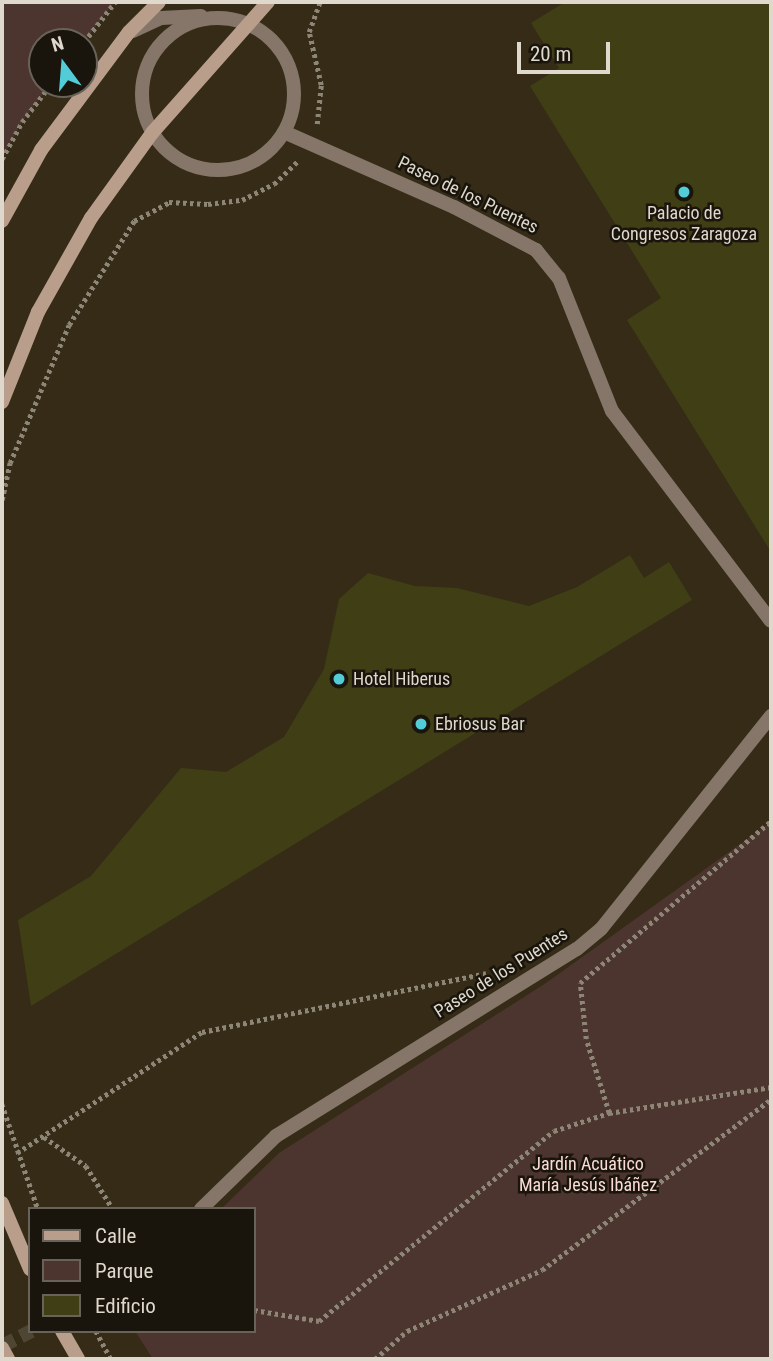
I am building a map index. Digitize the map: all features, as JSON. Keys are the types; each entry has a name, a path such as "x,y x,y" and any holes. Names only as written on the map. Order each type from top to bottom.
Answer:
{"main road":[{"path":"2,221 41,150 130,32 159,2"},
{"path":"2,402 38,312 90,218 152,133 246,23 268,2"},
{"path":"2,1203 28,1264"},
{"path":"63,1333 78,1359"},
{"path":"2,1348 8,1359"}],"street":[{"path":"130,32 161,18 186,15 246,23 273,41 290,69 294,90 284,132 261,157 229,170 189,165 152,133 141,104 142,85 151,59 169,36 186,15 197,2"},
{"path":"169,36 186,25 216,19"},
{"name":"Paseo de los Puentes","path":"284,132 465,212 536,250 559,278 612,411 771,621"},
{"name":"Paseo de los Puentes","path":"203,1207 276,1136 601,929 771,716"}],"path":[{"path":"95,28 115,2"},
{"path":"2,500 10,463 69,325 134,221 169,202 222,204 254,195 290,171 310,142 321,100 309,32 320,2"},
{"path":"2,159 22,122 40,98"},
{"path":"609,1113 586,1039 580,983 771,821"},
{"path":"17,1153 202,1032 486,973"},
{"path":"256,1310 319,1321 554,1131 609,1113 771,1087"},
{"path":"375,1359 407,1331 542,1270 771,1099"},
{"path":"2,1104 37,1207"},
{"path":"44,1137 86,1166 112,1207"},
{"path":"97,1333 111,1359"}],"green space":[{"path":"2,2 115,2 95,28 28,28 28,98 40,98 22,122 2,159"},
{"name":"Jardín Acuático María Jesús Ibáñez","path":"771,822 771,1359 153,1359 136,1333 256,1333 256,1207 223,1207 279,1153 546,983"}],"building":[{"name":"Palacio de Congresos Zaragoza","path":"565,2 771,2 771,552 627,320 661,298 530,86 559,68 531,23"},
{"path":"630,555 644,578 669,562 692,600 31,1006 18,920 91,876 181,768 226,772 284,737 324,669 339,599 368,573 415,586 457,588 529,606 577,587"}],"tunnel":[{"path":"2,1346 28,1333"}],"place":[{"name":"Palacio de Congresos Zaragoza","path":"684,192"},
{"name":"Hotel Hiberus","path":"339,679"},
{"name":"Ebriosus Bar","path":"421,724"}]}
